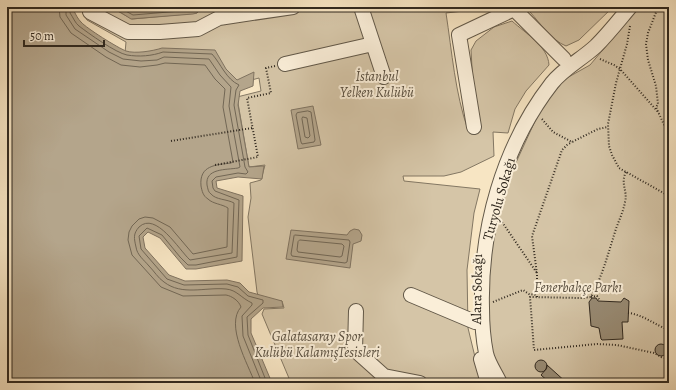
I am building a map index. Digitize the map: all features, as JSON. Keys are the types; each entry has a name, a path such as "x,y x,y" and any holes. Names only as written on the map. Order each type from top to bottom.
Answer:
{"street":[{"path":"90,12 128,32 160,32 198,29 219,18 294,7"},
{"path":"361,7 384,77"},
{"name":"Turyolu Sokağı","path":"500,383 486,354 482,327 482,275 484,251 503,174 524,125 553,81 596,46 630,7"},
{"path":"474,127 459,35 514,8 564,59"},
{"path":"285,64 373,44"},
{"name":"Alara Sokağı","path":"488,383 478,349 475,322 474,288 482,216 493,173 503,150 530,99 545,79 564,59 572,54 596,46"},
{"path":"412,295 475,322"},
{"path":"356,311 355,350 384,376 420,383"}],"path":[{"path":"658,7 648,33 646,44 648,60 656,86 658,104 656,107 669,136"},
{"path":"631,22 621,70 616,82 608,126 609,146 619,168 669,196"},
{"path":"585,55 614,64 621,70 660,116"},
{"path":"215,165 258,157 247,98 271,94 266,68 285,64"},
{"path":"534,109 553,132 572,142"},
{"path":"537,296 537,274 532,236 562,150 572,142 598,129 608,126"},
{"path":"171,141 252,128"},
{"path":"591,297 601,275 615,231 624,210 626,200 623,180 626,172"},
{"path":"493,210 537,274"},
{"path":"482,303 495,302 523,290 529,294 537,296"},
{"path":"600,302 597,296 581,298 530,297 534,350 597,344 617,345 654,353 669,359"},
{"path":"628,313 637,315 669,330"}],"green space":[{"path":"202,7 335,7 335,9 350,7 498,7 446,13 457,87 468,130 473,86 471,50 476,41 494,27 512,21 535,40 545,52 549,65 526,91 515,109 508,133 493,132 494,156 461,172 444,176 403,176 404,181 480,189 474,213 467,270 468,328 475,357 484,383 458,383 446,381 445,383 291,383 262,314 264,309 284,308 282,301 259,298 248,217 251,198 250,183 261,180 265,165 249,167 237,97 261,91 259,78 237,84 125,53 126,42 87,20 84,15 85,10 100,11 112,8 132,19 197,13"},
{"path":"527,7 613,7 579,40 566,46 551,36"},
{"name":"Fenerbahçe Parkı","path":"639,7 669,7 669,383 505,383 490,351 486,271 495,227 513,169 541,108 565,79 590,65"}],"water":[{"path":"7,7 75,7 74,11 84,25 102,38 126,51 144,52 162,48 215,50 226,69 237,80 254,72 253,86 240,91 238,105 249,167 264,166 262,179 238,177 216,181 217,188 243,196 242,261 196,269 186,269 160,238 148,232 143,237 145,248 169,275 185,281 227,280 240,283 249,292 282,301 283,307 263,308 251,319 251,333 272,383 7,383"},
{"path":"112,7 202,7 197,13 193,14 131,19"},
{"path":"313,106 321,145 298,149 291,110"},
{"path":"354,229 359,230 362,235 361,241 353,244 350,268 286,259 291,230 347,235"}],"building":[{"path":"592,298 596,298 598,301 621,302 624,298 629,301 628,322 622,322 623,339 602,340 599,328 591,326 589,302"},
{"path":"659,344 663,344 667,350 663,356 659,356 655,352 655,348"},
{"path":"539,360 543,360 547,366 543,372 539,372 535,368 535,364"},
{"path":"547,365 567,383 550,383 541,375 546,369"}],"park label":[{"name":"İstanbul Yelken Kulübü","path":"377,84"},
{"name":"Galatasaray Spor Kulübü KalamışTesisleri","path":"317,344"}]}
